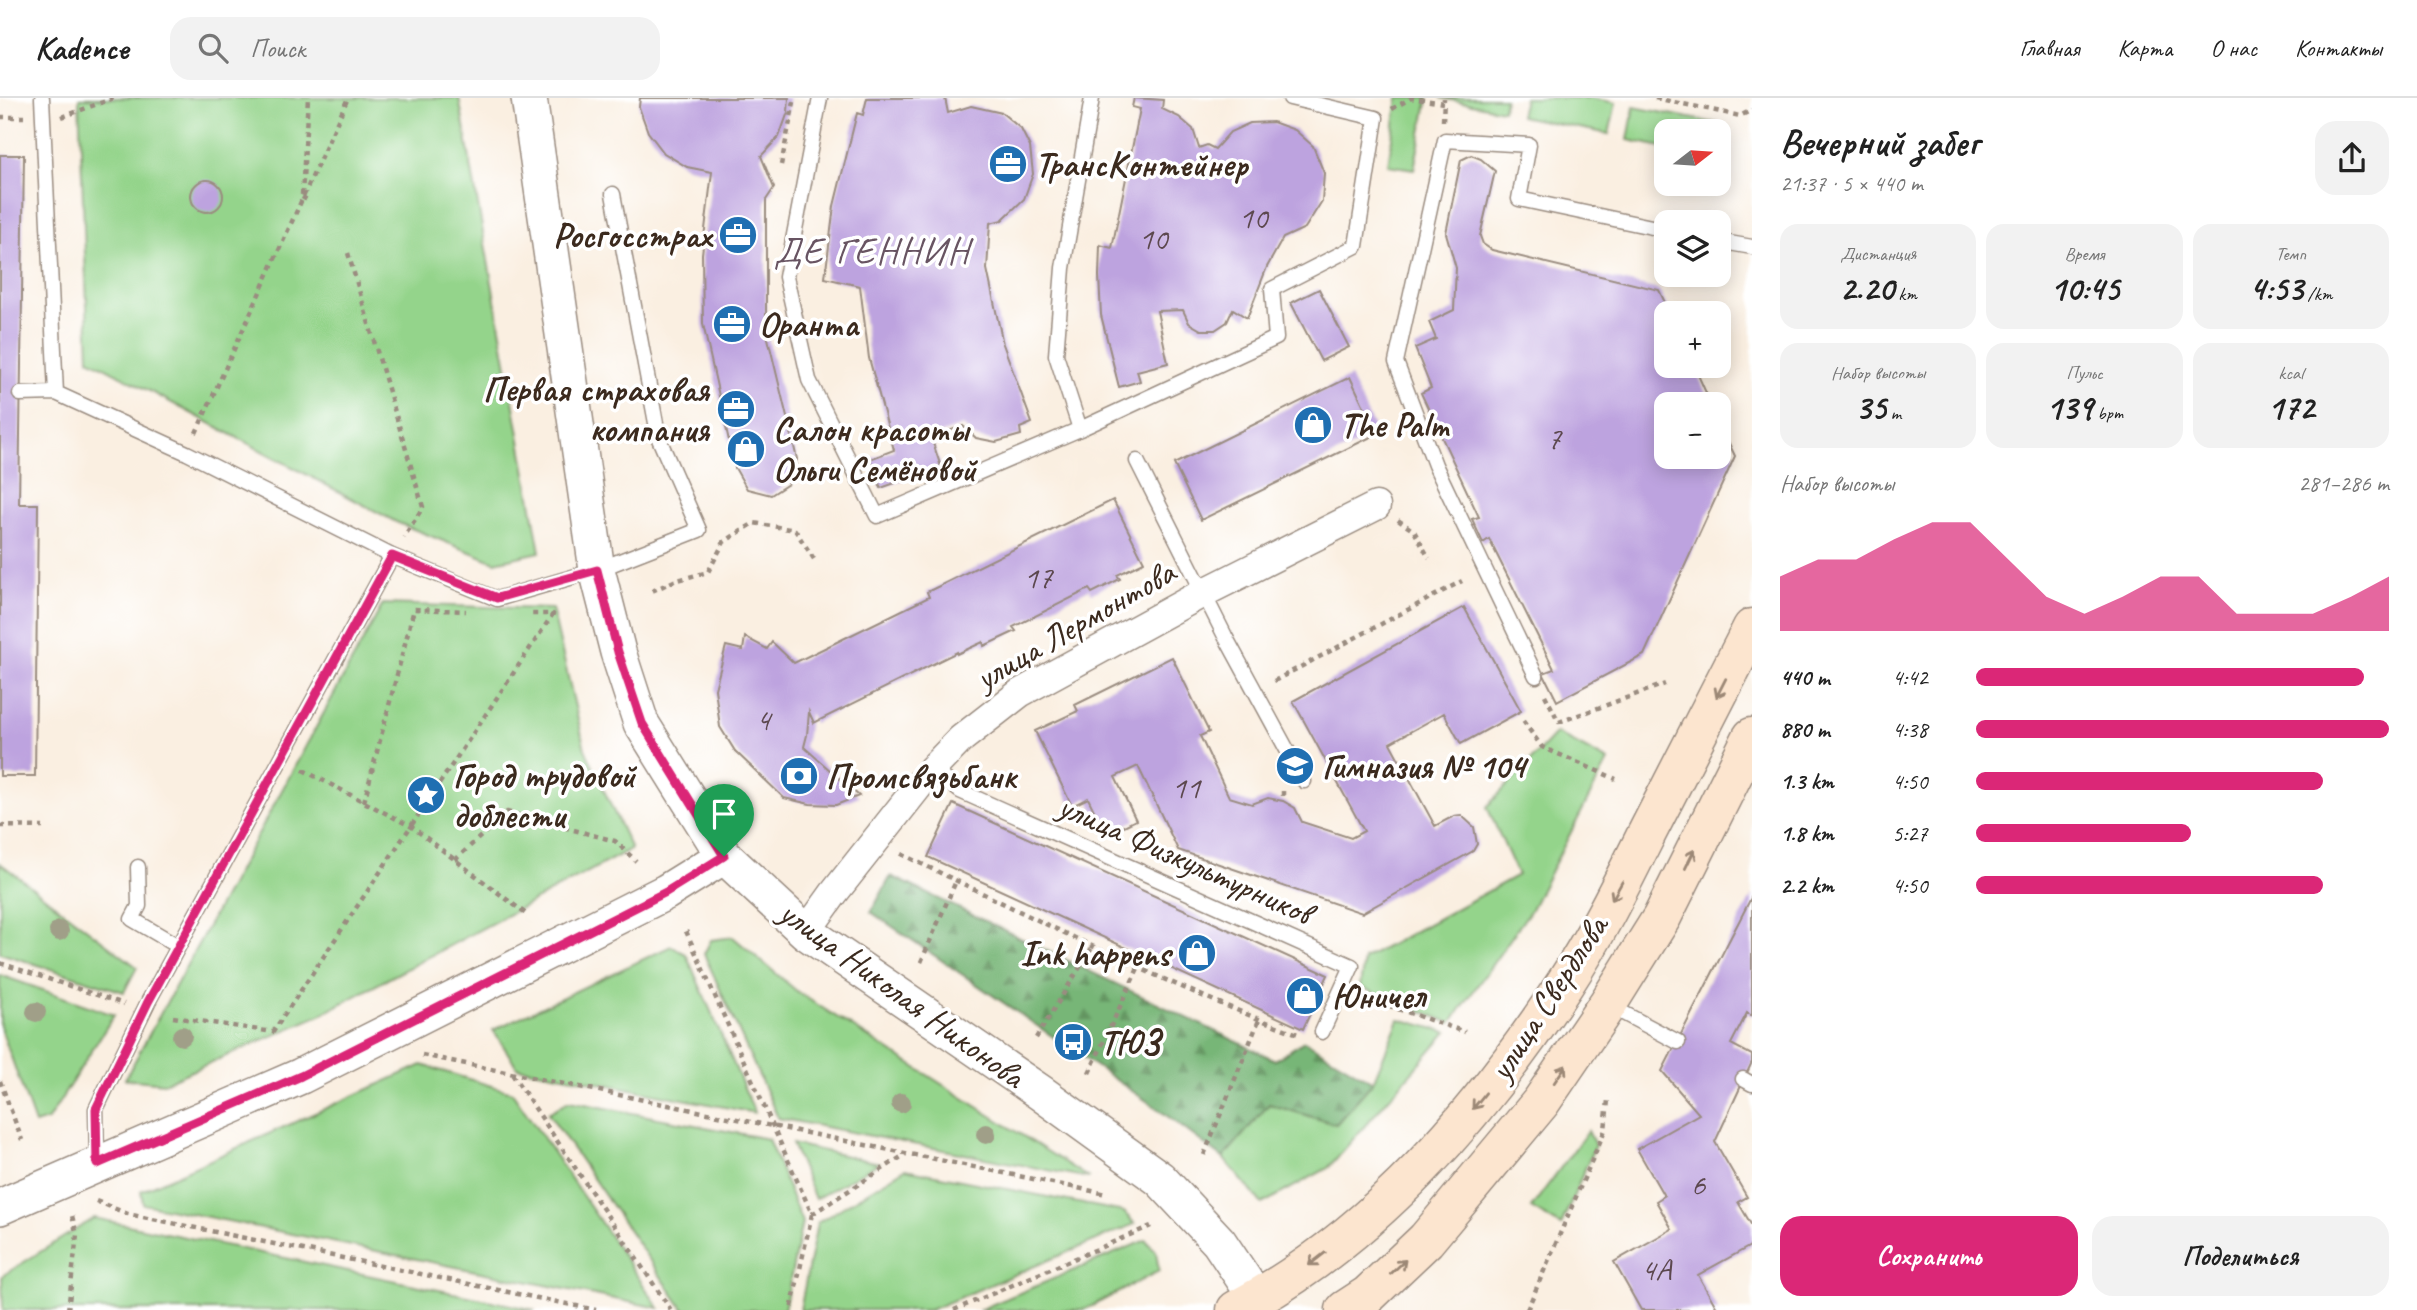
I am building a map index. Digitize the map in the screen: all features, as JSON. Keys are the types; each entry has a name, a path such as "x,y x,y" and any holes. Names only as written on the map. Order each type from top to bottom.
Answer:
{"main road":[{"name":"улица Свердлова","path":"1252,1306 1296,1275 1394,1197 1447,1140 1503,1071 1565,984 1619,888 1752,628"},
{"name":"улица Свердлова","path":"1345,1310 1368,1295 1426,1240 1541,1102 1607,1005 1662,917 1752,737"}],"street":[{"name":"улица Николая Никонова","path":"529,98 597,570 618,652 642,723 724,856 806,932 1041,1093 1160,1179 1219,1242 1252,1306"},
{"name":"улица Лермонтова","path":"806,932 932,769 961,738 1020,693 1203,593 1377,506"},
{"path":"2,1203 301,1076 666,892 724,856"}],"lane":[{"path":"42,98 56,393"},
{"path":"820,98 786,277 809,380 877,516 1080,429 1276,338 1272,289 1356,246 1376,118 1290,98"},
{"path":"1080,429 1056,355 1063,268 1093,98"},
{"path":"1536,676 1435,465 1396,362 1445,140 1529,145 1520,199 1654,227"},
{"path":"20,394 56,393 187,453 392,556 497,598 597,570 699,530 659,439 613,194"},
{"path":"1731,243 1752,247"},
{"path":"1137,461 1203,593 1304,781"},
{"path":"97,1164 96,1109 148,1002 392,556"},
{"name":"улица Физкультурников","path":"932,769 960,791 1352,966 1322,1032"},
{"path":"138,867 139,906 132,919 178,946"},
{"path":"1607,1005 1678,1042"}],"path":[{"path":"43,117 66,117 114,98"},
{"path":"302,197 307,98"},
{"path":"187,453 348,98"},
{"path":"782,164 795,98"},
{"path":"1411,98 1443,103"},
{"path":"1655,98 1740,116 1752,110"},
{"path":"302,197 309,201"},
{"path":"348,254 422,507 392,556"},
{"path":"1377,506 1415,531 1429,558"},
{"path":"652,592 674,581 708,572 724,542 754,523 795,530 816,562"},
{"path":"1255,692 1462,581"},
{"path":"364,803 414,609 470,611"},
{"path":"173,1017 273,1032 553,614 525,613"},
{"path":"1536,676 1559,722 1665,684"},
{"path":"1523,721 1542,747 1616,779"},
{"path":"303,770 412,827 526,914"},
{"path":"455,860 507,812 615,841 636,861"},
{"path":"0,825 43,827"},
{"path":"896,852 1093,946 1259,1020 1307,1038 1322,1032"},
{"path":"921,962 956,880"},
{"path":"686,931 812,1213 791,1310"},
{"path":"1036,1038 1093,946"},
{"path":"0,963 128,1005"},
{"path":"1089,1073 1139,966"},
{"path":"1341,990 1465,1032"},
{"path":"1204,1155 1259,1020"},
{"path":"422,1055 1107,1194"},
{"path":"512,1074 671,1310"},
{"path":"0,1081 22,1140"},
{"path":"1527,1310 1605,1130 1608,1100"},
{"path":"812,1213 908,1153"},
{"path":"96,1201 128,1214 596,1310"},
{"path":"68,1310 77,1236 71,1212"},
{"path":"954,1310 1151,1226"}],"green space":[{"path":"79,98 459,98 540,552 495,562 396,522 89,359"},
{"path":"1398,98 1428,98 1414,169 1388,165"},
{"path":"1440,98 1505,98 1503,110"},
{"path":"1524,98 1591,98 1616,103 1609,134 1520,116"},
{"path":"1634,107 1695,119 1654,119 1654,145 1628,140"},
{"path":"383,604 552,609 585,749 631,849 320,1015 164,1083 125,1079"},
{"path":"1556,733 1608,761 1530,911 1451,1023 1360,987 1364,959 1518,875 1487,807"},
{"path":"0,863 137,967 124,992 0,953"},
{"path":"891,876 1275,1060 1304,1041 1373,1082 1336,1124 1269,1104 1223,1158 1154,1106 871,912"},
{"path":"733,937 799,993 1089,1178 778,1118 704,954 711,940"},
{"path":"671,946 686,954 755,1113 517,1067 493,1030"},
{"path":"0,975 114,1015 48,1120 35,1124 0,1026"},
{"path":"1399,1019 1447,1032 1328,1168 1262,1204 1223,1158 1269,1104 1336,1124 1373,1082"},
{"path":"422,1065 512,1092 659,1308 143,1204 141,1191"},
{"path":"569,1101 768,1139 802,1222 784,1310 684,1310 548,1113"},
{"path":"1588,1131 1595,1145 1561,1226 1531,1208"},
{"path":"792,1144 879,1163 815,1199"},
{"path":"905,1169 1124,1212 1135,1224 930,1310 800,1310 817,1223"},
{"path":"94,1218 535,1310 3,1310 2,1276"},
{"path":"1146,1240 1156,1252 1159,1271 1083,1310 979,1310"}],"building":[{"path":"640,98 789,98 788,112 779,137 761,156 774,188 766,200 766,330 797,459 791,482 771,495 747,489 735,468 703,324 702,254 712,172 687,167 664,153 648,132 639,107"},
{"path":"867,98 945,98 948,113 971,106 1002,113 1021,129 1030,147 1033,174 1024,199 1002,220 990,223 987,269 1003,344 1032,423 1020,428 1021,435 996,442 976,438 963,426 931,437 941,467 881,488 870,459 894,450 869,358 860,286 825,278 834,206 857,113 863,115"},
{"path":"1134,98 1163,100 1162,109 1179,117 1193,129 1199,148 1207,145 1215,149 1230,132 1250,123 1273,122 1295,130 1313,146 1324,173 1322,201 1305,228 1283,238 1267,267 1247,318 1233,309 1227,322 1215,330 1201,330 1189,323 1183,310 1157,311 1168,363 1137,371 1140,381 1119,387 1101,315 1100,245 1112,248 1140,109 1132,107"},
{"path":"0,155 24,155 19,504 38,504 35,776 0,776"},
{"path":"1471,155 1481,159 1495,171 1480,236 1483,244 1492,250 1659,290 1664,301 1654,301 1654,378 1699,378 1706,392 1654,392 1654,469 1729,469 1644,655 1557,701 1543,673 1554,669 1489,539 1483,543 1472,519 1479,517 1421,393 1431,388 1415,348 1436,339 1429,322 1454,310 1456,268 1446,233 1461,160"},
{"path":"207,180 218,185 223,196 218,207 207,212 196,207 191,196 196,185"},
{"path":"1319,289 1349,347 1321,361 1291,303"},
{"path":"1350,377 1377,434 1201,520 1174,464"},
{"path":"1731,448 1735,456 1731,465"},
{"path":"1113,500 1144,562 1117,575 1120,579 1092,593 1089,589 1013,627 1016,631 984,646 983,642 957,652 814,723 809,712 804,747 859,796 836,805 810,804 784,798 735,751 720,727 715,689 726,646 743,650 745,637 767,649 772,642 794,663 929,597 927,592"},
{"path":"1464,607 1521,711 1461,744 1444,713 1390,743 1435,826 1461,815 1474,827 1477,844 1473,851 1362,913 1178,850 1138,766 1115,777 1136,820 1106,835 1088,798 1072,806 1035,731 1078,711 1075,705 1172,657 1209,732 1200,736 1229,797 1252,804 1268,798 1283,801 1295,808 1302,822 1351,838 1364,831 1293,701"},
{"path":"953,804 1328,975 1303,1029 928,857"},
{"path":"1752,896 1752,1016 1747,1013 1731,1044 1752,1055 1752,1062 1715,1142 1747,1197 1738,1202 1752,1226 1752,1245 1698,1275 1718,1310 1641,1310 1614,1262 1672,1229 1656,1201 1664,1196 1637,1149 1699,1114 1662,1071"}],"place":[{"name":"ТрансКонтейнер","path":"1008,164"},
{"name":"Росгосстрах","path":"738,235"},
{"name":"Оранта","path":"732,324"},
{"name":"Первая страховая компания","path":"736,409"},
{"name":"The Palm","path":"1313,425"},
{"name":"Салон красоты Ольги Семёновой","path":"746,449"},
{"name":"Гимназия № 104","path":"1295,766"},
{"name":"Промсвязьбанк","path":"799,776"},
{"name":"Город трудовой доблести","path":"426,795"},
{"name":"Ink happens","path":"1197,953"},
{"name":"Юничел","path":"1305,996"},
{"name":"ТЮЗ","path":"1073,1042"}],"district":[{"name":"ДЕ ГЕННИН","path":"872,250"}],"route":[{"path":"392,556 497,598 597,570 618,652 642,723 724,856 666,892 301,1076 97,1164 96,1109 148,1002 392,556"}]}
